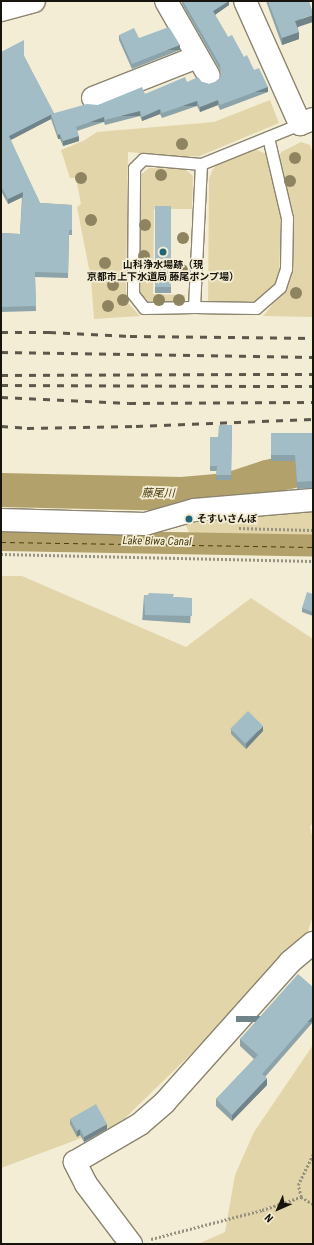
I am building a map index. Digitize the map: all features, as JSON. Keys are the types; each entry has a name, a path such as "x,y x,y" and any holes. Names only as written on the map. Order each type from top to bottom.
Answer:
{"street":[{"path":"1,10 34,1"},
{"path":"166,1 209,76"},
{"path":"245,1 309,124"},
{"path":"93,98 197,57"},
{"path":"1,520 145,524 194,510 313,500"},
{"path":"131,1244 86,1184 75,1162 140,1124 165,1102 290,962 313,943"}],"lane":[{"path":"268,137 287,218 286,269 280,287 256,308 144,308 133,294 134,168 143,159 201,164 268,137 309,124"},
{"path":"194,307 201,164"}],"path":[{"path":"1,554 313,561"},
{"path":"301,1198 298,1185 313,1154"},
{"path":"131,1244 262,1210 301,1198 313,1204"}],"shaded area":[{"path":"270,100 279,123 200,156 183,157 128,152 126,291 129,304 140,316 94,319 91,279 77,207 81,204 76,178 70,178 61,150 83,141 97,132 214,122"},
{"path":"301,142 310,145 313,154 313,317 263,316 282,293 291,271 293,215 278,161 281,152"},
{"path":"254,149 267,154 281,212 279,281 255,305 208,304 209,179 212,171 219,161"},
{"path":"149,168 185,169 193,176 192,209 154,209 153,294 185,295 184,303 148,303 139,295 139,176"},
{"path":"313,500 313,535 189,533 182,515"},
{"path":"1,576 22,576 186,647 251,598 313,639 313,822 310,827 313,840 313,916 307,934 189,1056 119,1124 1,1168"},
{"path":"313,1045 313,1244 198,1244 225,1232 235,1175 254,1132"}],"water":[{"name":"Lake Biwa Canal","path":"1,529 313,534 313,556 1,551"}],"building":[{"path":"183,1 229,1 213,11 228,37 232,35 244,57 247,55 254,70 259,68 268,87 220,105 218,100 200,107 197,101 162,113 160,109 142,117 140,111 105,120 104,117 76,127 79,136 63,141 60,134 58,135 51,114 87,104 98,105 142,87 145,94 185,77 187,82 198,77 202,82 209,84 220,78 220,65"},
{"path":"268,1 309,1 313,15 295,21 299,32 282,38"},
{"path":"169,27 180,45 132,64 119,35 134,28 139,38"},
{"path":"24,40 24,56 54,113 9,136 40,203 72,205 72,230 69,230 68,273 35,272 36,306 1,307 1,233 20,234 23,192 8,199 1,186 1,52"},
{"name":"山科浄水場跡（現 京都市上下水道局 藤尾ポンプ場）","path":"155,206 171,206 171,287 155,287"},
{"path":"219,425 232,425 231,475 216,475 217,466 210,466 210,437 218,437"},
{"path":"271,433 313,433 313,481 297,482 295,455 271,455"},
{"path":"307,592 313,594 313,612 302,608"},
{"path":"149,593 174,594 173,597 192,598 192,616 145,615 144,595 148,595"},
{"path":"248,711 263,726 245,744 230,729"},
{"path":"298,974 313,987 313,1016 262,1074 267,1078 232,1115 216,1099 258,1055 240,1039"},
{"path":"96,1104 107,1124 84,1137 80,1129 77,1131 70,1119"}],"waterway":[{"name":"藤尾川","path":"1,490 182,494 228,490 267,477 301,469 313,469"}],"ferry route":[{"path":"1,542 313,547"}],"railway":[{"path":"1,332 49,332 130,336 313,338"},
{"path":"1,352 313,357"},
{"path":"1,375 313,374"},
{"path":"1,385 313,386"},
{"path":"1,397 129,403 313,402"},
{"path":"1,426 27,428 136,426 313,419"}],"place":[{"name":"山科浄水場跡（現 京都市上下水道局 藤尾ポンプ場）","path":"163,252"},
{"name":"そすいさんぽ","path":"189,519"}]}
